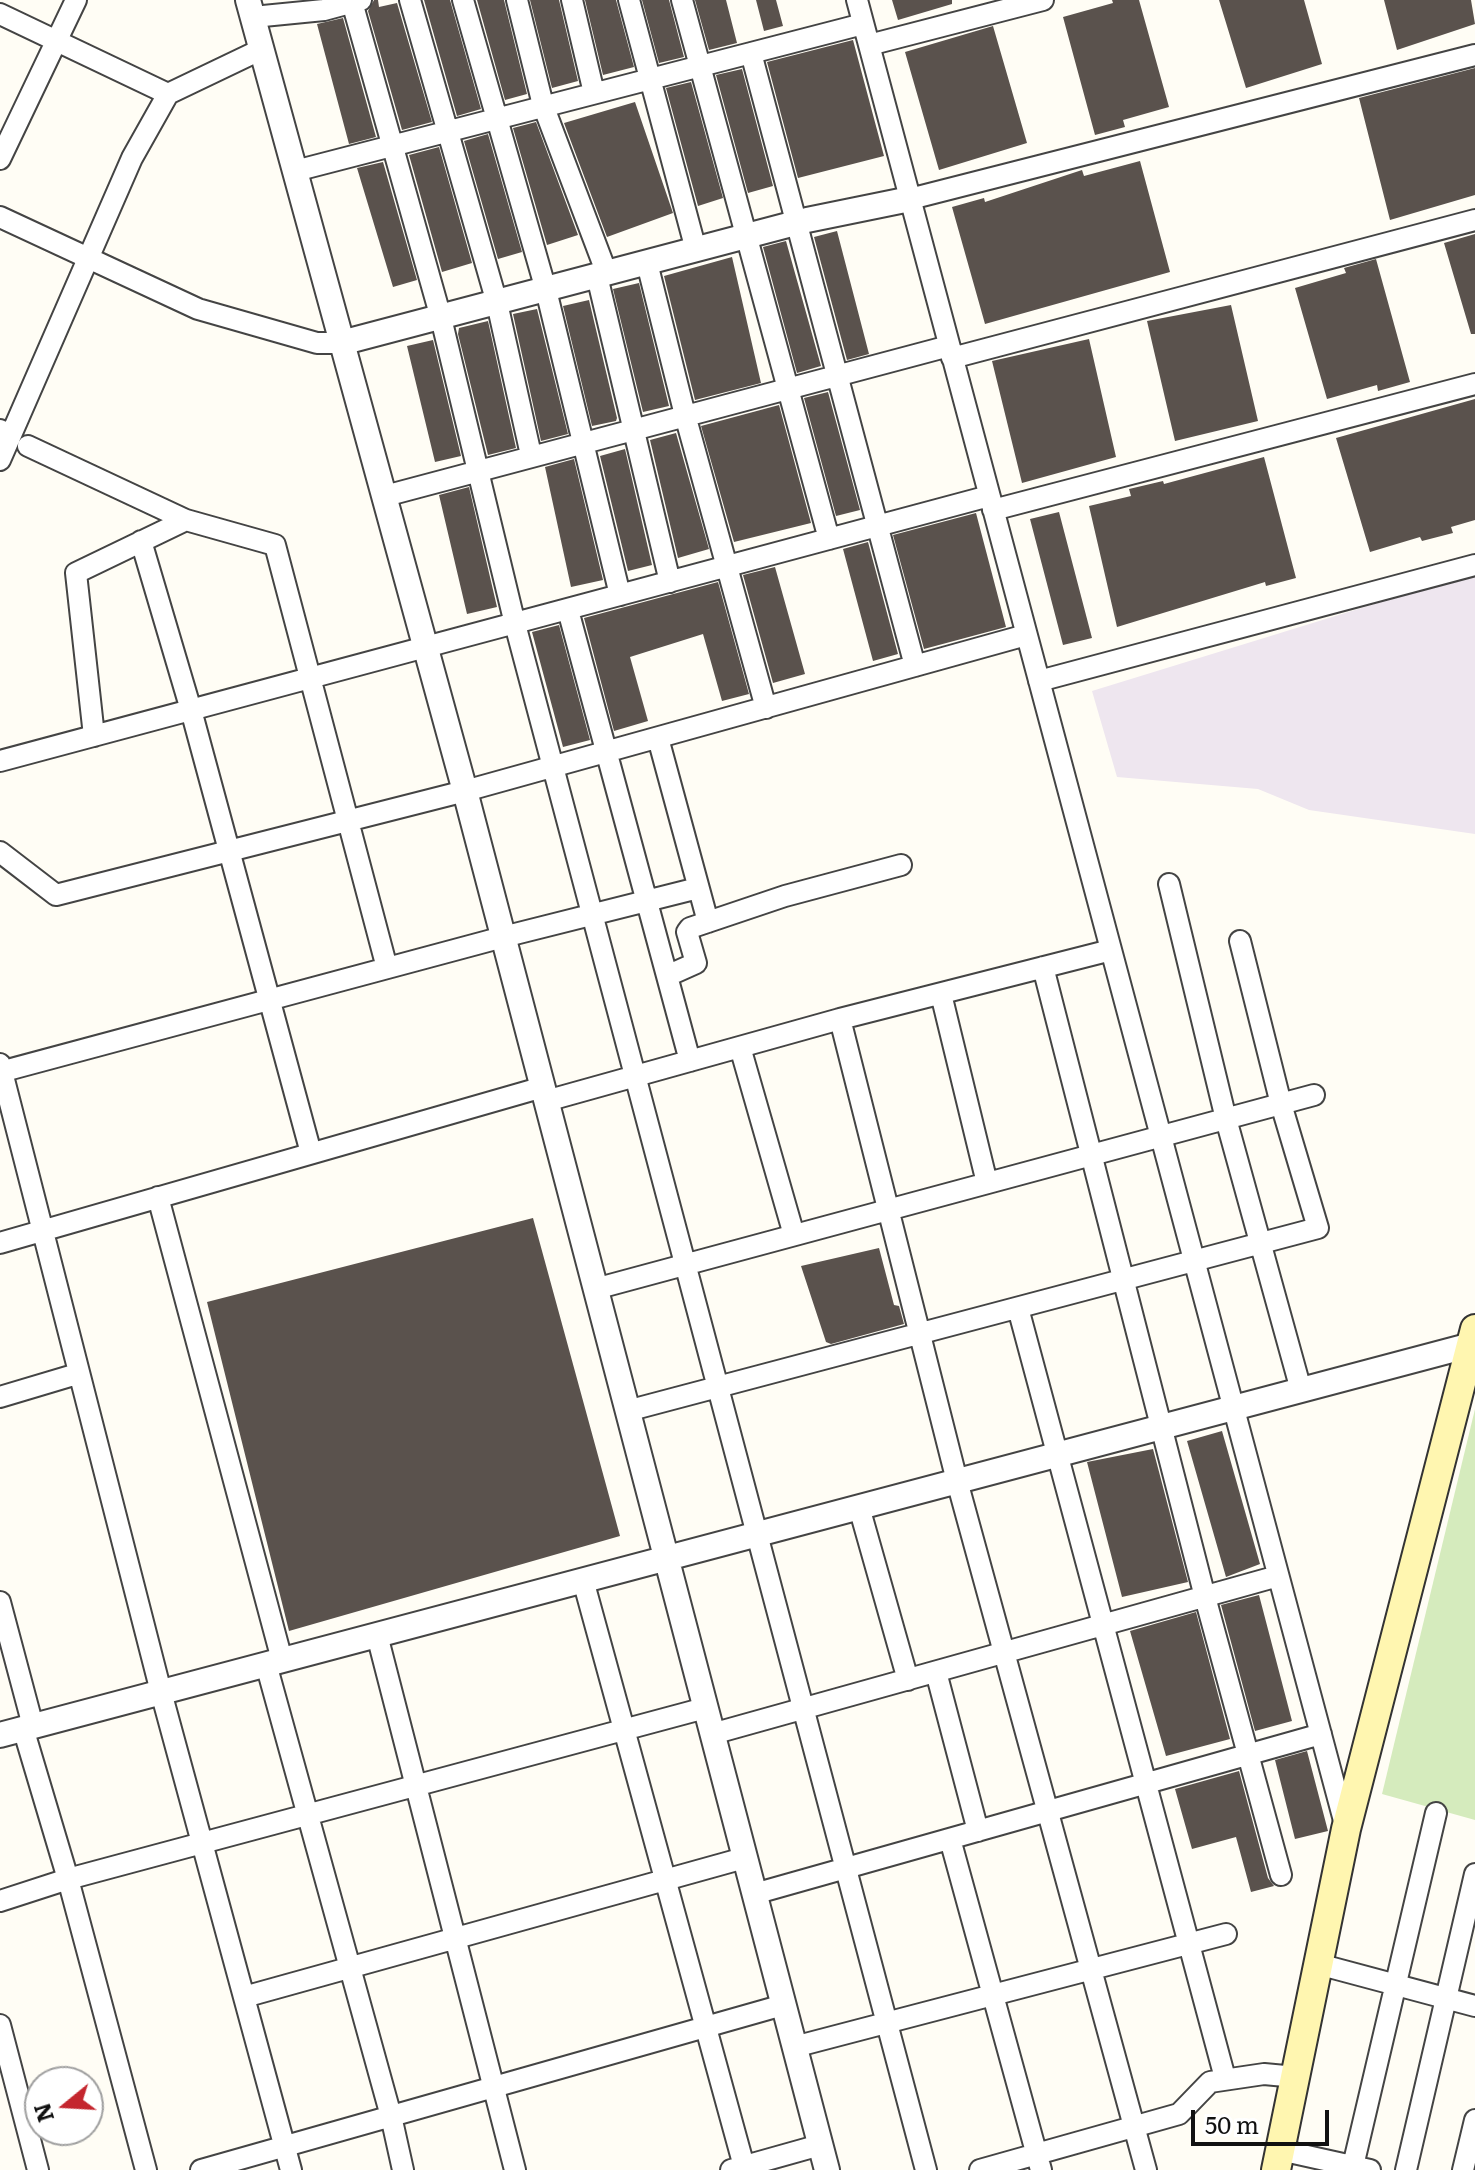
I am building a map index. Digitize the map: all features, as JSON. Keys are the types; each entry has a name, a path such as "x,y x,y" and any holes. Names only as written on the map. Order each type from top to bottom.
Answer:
{"main road":[{"path":"1278,2160 1346,1829 1473,1337"}],"street":[{"path":"0,159 76,0"},
{"path":"410,0 497,303 531,455"},
{"path":"463,0 546,290 620,595"},
{"path":"517,0 543,105 602,275 633,428 670,582"},
{"path":"572,0 594,93"},
{"path":"629,0 696,250"},
{"path":"682,0 829,539"},
{"path":"857,0 1346,1829"},
{"path":"869,45 1043,0"},
{"path":"827,2170 427,648 251,8 324,10 356,1 391,144 441,318 515,624 926,2170"},
{"path":"0,14 168,94"},
{"path":"295,171 863,24"},
{"path":"0,460 13,437 132,158 168,94 262,49"},
{"path":"751,53 880,525 915,666"},
{"path":"0,217 198,309 317,343 341,343 746,236 910,199 1475,55"},
{"path":"385,496 839,374 951,352 1475,220"},
{"path":"647,263 725,567 766,708"},
{"path":"0,761 880,525 991,503 1475,384"},
{"path":"13,437 186,520 275,545 387,968"},
{"path":"94,736 76,573 186,520"},
{"path":"141,541 191,710 311,1153"},
{"path":"1039,681 1475,565"},
{"path":"568,610 690,1061"},
{"path":"0,852 56,895 465,791 1026,635"},
{"path":"658,738 708,922"},
{"path":"667,976 696,963 687,932 708,922 901,865"},
{"path":"1169,884 1226,1119 1301,1390"},
{"path":"291,2170 77,1374 1,1069 698,888"},
{"path":"627,1411 1318,1228 1281,1104 1240,941"},
{"path":"0,1243 311,1153 544,1094 637,1076 840,1019 1111,950"},
{"path":"1043,967 1205,1597 1281,1875"},
{"path":"941,994 987,1183"},
{"path":"840,1019 957,1481 1146,2170"},
{"path":"740,1047 794,1235"},
{"path":"595,1289 1314,1095"},
{"path":"158,1197 274,1662 307,1815 391,2116 403,2170"},
{"path":"1018,1308 1225,2078"},
{"path":"19,1730 1301,1390 1473,1337"},
{"path":"0,1397 77,1374"},
{"path":"859,1507 908,1680"},
{"path":"712,1734 1278,1576"},
{"path":"583,1580 708,2027 740,2169 820,2145"},
{"path":"0,1602 19,1730 68,1879 146,2170"},
{"path":"377,1635 515,2170"},
{"path":"936,1672 978,1831"},
{"path":"0,1901 68,1879 705,1708"},
{"path":"754,1894 1321,1734"},
{"path":"1278,2160 1362,2168 1394,1984 1436,1813"},
{"path":"950,1839 1039,2162"},
{"path":"244,1997 667,1882 744,1858"},
{"path":"1406,2170 1475,1874"},
{"path":"794,2047 1226,1934"},
{"path":"1318,1964 1475,2006"},
{"path":"201,2170 783,2005"},
{"path":"0,2025 38,2170"},
{"path":"980,2170 1039,2162 1179,2114 1210,2082 1264,2074 1296,2077"},
{"path":"1463,2170 1475,2120"}],"shaded area":[{"path":"1475,573 1475,834 1309,810 1258,789 1117,777 1092,691"}],"green space":[{"path":"1475,1409 1475,1820 1382,1794"}],"building":[{"path":"374,0 378,0 379,7 397,3 432,122 402,130 368,11"},
{"path":"424,0 450,0 481,109 457,116"},
{"path":"477,0 504,0 527,94 505,100"},
{"path":"530,0 559,0 578,81 552,88"},
{"path":"585,0 616,0 634,67 603,75"},
{"path":"642,0 669,0 684,57 659,63"},
{"path":"695,0 726,0 737,43 709,50"},
{"path":"756,0 776,0 783,26 764,31"},
{"path":"892,0 952,0 952,4 898,20"},
{"path":"1112,0 1139,0 1169,107 1123,120 1125,127 1095,135 1063,17 1113,3"},
{"path":"1219,0 1304,0 1322,64 1246,88"},
{"path":"1384,0 1471,0 1475,24 1397,50"},
{"path":"343,18 376,137 349,144 317,24"},
{"path":"993,26 1027,143 939,170 905,52"},
{"path":"853,40 884,156 798,178 767,62"},
{"path":"1475,68 1475,195 1390,220 1359,98"},
{"path":"742,69 773,186 748,193 716,75"},
{"path":"691,82 723,198 698,206 666,88"},
{"path":"635,102 673,213 607,237 564,123"},
{"path":"536,122 578,235 547,245 513,128"},
{"path":"488,134 522,252 498,259 464,141"},
{"path":"439,147 472,263 442,272 409,155"},
{"path":"1140,161 1170,272 985,324 952,207 984,198 985,202 1082,170 1084,176"},
{"path":"383,162 417,280 393,287 357,168"},
{"path":"837,231 869,354 847,360 814,237"},
{"path":"1475,234 1475,334 1471,334 1444,243"},
{"path":"786,241 821,366 797,373 763,247"},
{"path":"732,257 761,383 695,400 664,276"},
{"path":"1376,259 1410,382 1378,391 1377,385 1327,399 1295,288 1346,273 1344,268"},
{"path":"639,283 669,406 643,412 613,289"},
{"path":"589,300 617,418 616,421 592,426 563,306"},
{"path":"1231,305 1258,421 1175,441 1147,321"},
{"path":"537,309 568,434 541,441 513,314"},
{"path":"488,321 516,448 488,455 458,334 459,328"},
{"path":"1089,339 1116,457 1022,483 992,361"},
{"path":"433,340 461,456 435,462 407,346"},
{"path":"828,392 860,510 836,516 804,398"},
{"path":"1475,399 1475,520 1451,527 1453,533 1422,541 1420,537 1370,552 1336,438"},
{"path":"779,405 811,523 734,542 701,426"},
{"path":"676,433 709,549 678,558 650,440"},
{"path":"625,449 652,565 628,571 600,456"},
{"path":"1264,457 1296,578 1266,586 1265,582 1117,627 1089,506 1131,496 1129,489 1163,481 1164,484"},
{"path":"574,459 603,580 571,587 545,467"},
{"path":"469,487 497,607 467,614 439,495"},
{"path":"1059,512 1092,638 1063,645 1030,519"},
{"path":"976,513 1006,627 924,649 893,535"},
{"path":"868,542 898,654 873,661 843,549"},
{"path":"775,567 805,674 773,683 743,575"},
{"path":"718,582 749,694 722,701 703,634 630,657 648,721 614,731 584,618"},
{"path":"559,625 590,740 563,747 532,632"},
{"path":"533,1218 620,1536 289,1631 207,1302"},
{"path":"879,1248 894,1305 899,1306 904,1324 831,1344 826,1342 801,1266"},
{"path":"1222,1431 1260,1564 1226,1577 1187,1441"},
{"path":"1153,1449 1188,1582 1122,1597 1087,1462"},
{"path":"1259,1595 1292,1721 1255,1731 1221,1605"},
{"path":"1196,1612 1230,1739 1166,1756 1130,1631"},
{"path":"1307,1751 1328,1831 1295,1839 1275,1760"},
{"path":"1239,1771 1268,1878 1274,1886 1251,1892 1236,1837 1192,1849 1175,1789"}]}
